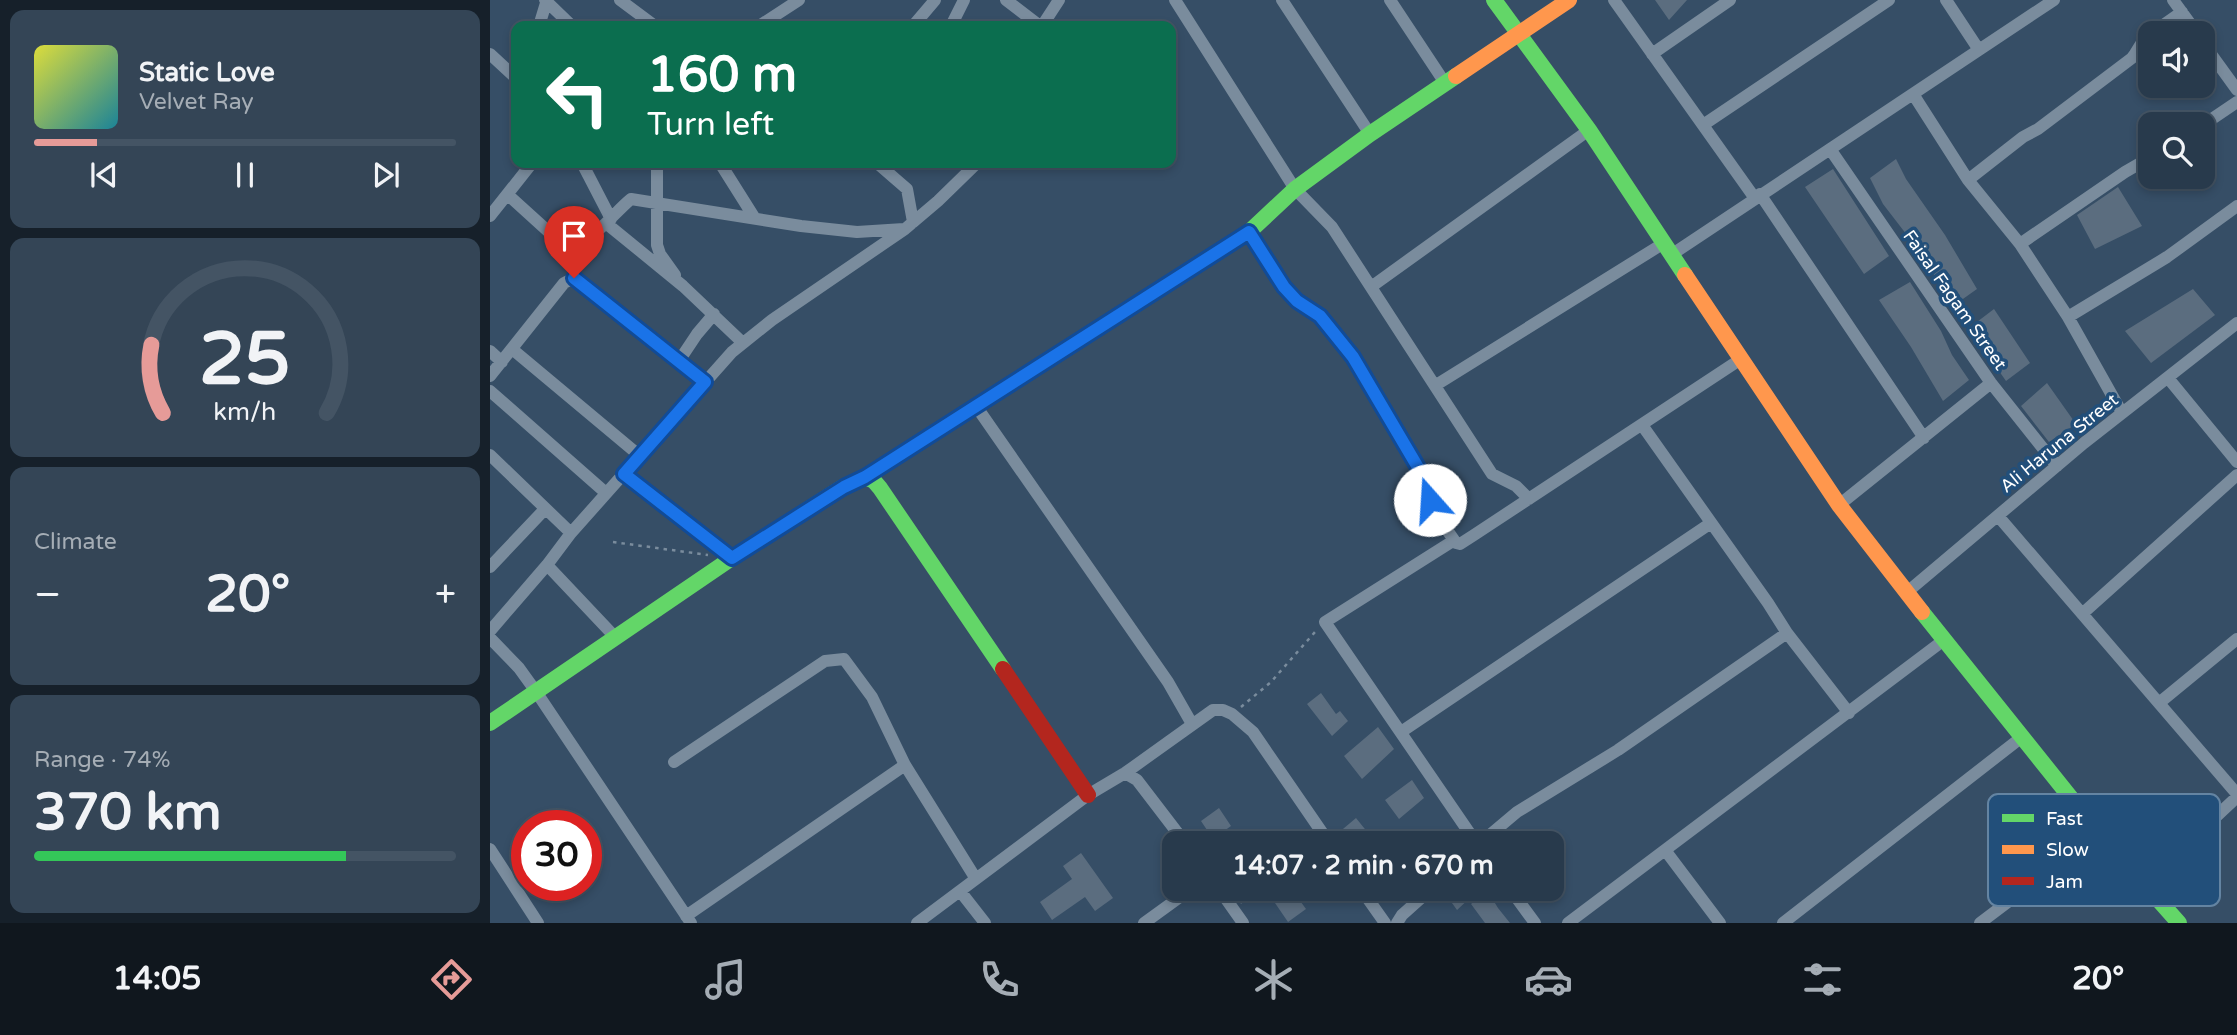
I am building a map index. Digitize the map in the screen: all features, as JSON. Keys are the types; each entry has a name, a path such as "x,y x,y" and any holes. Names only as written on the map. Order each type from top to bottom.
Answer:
{"street":[{"path":"620,0 639,21"},
{"path":"917,21 935,0"},
{"path":"954,21 964,0"},
{"path":"1006,0 1034,21"},
{"path":"1044,21 1059,0"},
{"path":"1175,0 1295,189 1332,227 1492,474 1516,486 1529,499"},
{"path":"1282,0 1370,134"},
{"path":"1390,0 1445,83"},
{"path":"490,723 732,558 844,487 865,477 1249,232 1295,189 1370,134 1569,0"},
{"path":"1614,0 1757,196 1924,438"},
{"path":"1652,54 1730,0"},
{"path":"1703,125 1889,0"},
{"path":"1946,0 1979,50"},
{"path":"1436,385 1757,196 2054,0"},
{"path":"2173,0 2188,21"},
{"path":"766,21 796,1"},
{"path":"540,21 546,2 567,21"},
{"path":"1501,4 1517,34 1553,78 1589,130 1839,505 2068,794"},
{"path":"2169,21 2182,12"},
{"path":"1968,180 2023,136 2038,129 2132,58 2138,47"},
{"path":"490,54 511,73"},
{"path":"2215,60 2237,90"},
{"path":"1913,94 1968,180 2020,244 2067,317 2122,414"},
{"path":"2215,117 2237,102"},
{"path":"1371,287 1589,130"},
{"name":"Faisal Fagam Street","path":"1830,149 1991,383 2057,467"},
{"path":"2020,244 2138,164"},
{"path":"490,216 527,168"},
{"path":"584,168 609,221 743,343"},
{"path":"653,168 658,249 683,286"},
{"path":"723,168 754,217"},
{"path":"883,168 907,189 909,225"},
{"path":"490,631 571,533 732,352 772,320 909,225 972,168"},
{"path":"508,195 561,243 568,244 580,242 609,221 631,199 801,226 857,232 909,225"},
{"path":"2067,317 2167,257 2237,206"},
{"path":"1249,232 1284,287 1297,301 1320,316 1353,357 1426,481 1434,511 1453,541 1460,544 1741,359"},
{"path":"490,376 564,283 574,278 705,382"},
{"path":"679,361 696,334 714,314"},
{"name":"Ali Haruna Street","path":"1906,593 2057,467 2237,323"},
{"path":"512,349 640,456"},
{"path":"490,352 502,362"},
{"path":"2168,378 2237,462"},
{"path":"1839,505 1991,383"},
{"path":"490,391 606,494"},
{"path":"976,406 1168,682 1192,724"},
{"path":"1642,425 1787,634 1849,712"},
{"path":"490,456 571,533"},
{"path":"624,474 732,558"},
{"path":"2082,614 2237,474"},
{"path":"865,477 880,488 1088,795"},
{"path":"490,567 545,509"},
{"path":"1998,516 2237,796 2220,812"},
{"path":"1401,732 1711,523"},
{"path":"1453,541 1325,622 1469,831"},
{"path":"547,565 616,638"},
{"path":"1494,831 1517,812 1618,750 1787,634"},
{"path":"490,638 519,668 537,693 689,919 905,765"},
{"path":"2159,703 2237,639"},
{"path":"1568,923 1944,640"},
{"path":"674,762 825,661 844,659 872,697 905,765 976,879"},
{"path":"916,923 1088,795 1125,773 1213,710 1232,714 1253,732 1321,831"},
{"path":"1783,923 2022,737"},
{"path":"1125,773 1137,780 1176,831"},
{"path":"490,849 538,923"},
{"path":"1665,850 1720,923"},
{"path":"960,891 985,923"},
{"path":"1144,923 1174,901"},
{"path":"1227,901 1243,923"},
{"path":"1369,901 1385,923"},
{"path":"1397,923 1418,901"},
{"path":"1519,901 1535,923"},
{"path":"1980,923 2002,906"},
{"path":"2164,906 2179,923"}],"path":[{"path":"613,542 732,558"},
{"path":"1232,714 1271,682 1325,622"}],"building":[{"path":"1655,0 1687,0 1669,20"},
{"path":"1896,159 1977,289 1953,306 1920,252 1883,204 1870,178"},
{"path":"1833,169 1889,256 1864,274 1805,187"},
{"path":"2118,187 2142,226 2095,249 2077,215"},
{"path":"1910,282 1969,380 1943,401 1879,300"},
{"path":"2193,289 2215,315 2151,363 2125,331"},
{"path":"1994,309 2030,363 2006,381 1969,328"},
{"path":"2047,383 2076,424 2049,442 2021,406"},
{"path":"1321,693 1336,714 1340,711 1348,721 1332,736 1307,704"},
{"path":"1378,727 1394,749 1362,779 1344,756"},
{"path":"1412,780 1424,798 1399,819 1385,800"},
{"path":"1219,808 1231,826 1224,831 1208,831 1201,821"},
{"path":"1356,818 1366,831 1341,831"},
{"path":"1081,853 1113,898 1095,911 1085,897 1052,920 1040,902 1072,879 1063,866"},
{"path":"1300,901 1306,909 1288,922 1275,903"},
{"path":"1451,901 1467,901 1457,910"},
{"path":"1474,901 1494,901 1510,923 1485,923 1471,904"}],"traffic: fast":[{"path":"1494,0 1589,130 1685,275"},
{"path":"1127,310 1249,232 1295,189 1456,76"},
{"path":"490,723 732,558 843,487 865,477 880,488 1003,669"},
{"path":"1922,612 2068,794"},
{"path":"2164,906 2179,923"}],"traffic: slow":[{"path":"1456,76 1569,0"},
{"path":"1685,275 1839,505 1922,612"},
{"path":"865,477 1127,310"}],"traffic: jam":[{"path":"1003,669 1088,795"}],"route":[{"path":"574,278 705,382 624,474 732,558 844,487 865,477 1249,232 1284,287 1297,301 1320,316 1353,357 1426,481 1430,500"}]}
